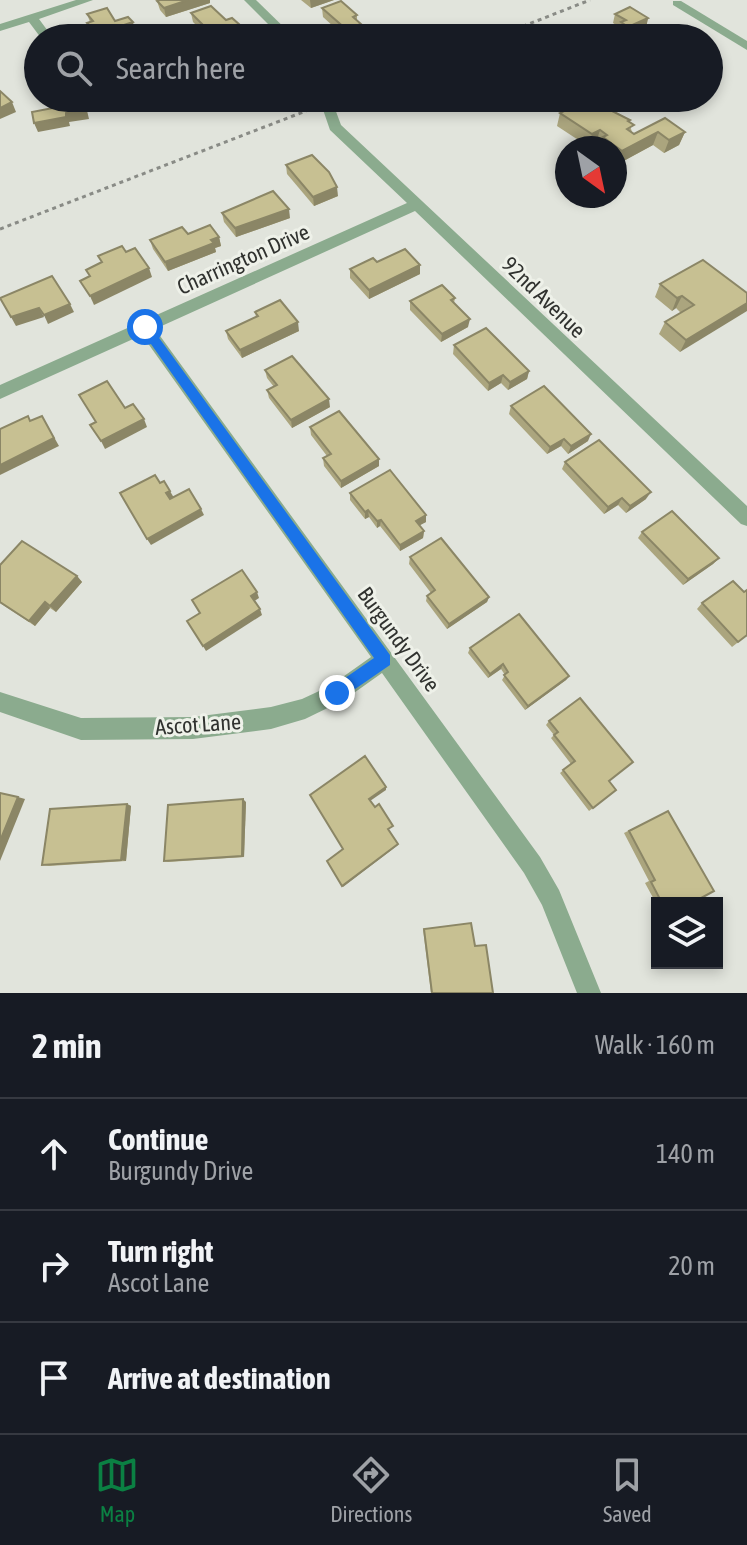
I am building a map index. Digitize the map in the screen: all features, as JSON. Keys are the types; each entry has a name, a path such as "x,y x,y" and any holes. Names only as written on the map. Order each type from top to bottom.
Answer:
{"street":[{"path":"0,28 87,0"},
{"path":"250,0 275,24"},
{"path":"677,3 711,24"},
{"path":"32,18 36,24"},
{"path":"723,31 747,46"},
{"name":"92nd Avenue","path":"326,112 335,127 747,518"},
{"name":"Charrington Drive","path":"0,392 416,205"},
{"name":"Burgundy Drive","path":"145,327 532,865 551,898 589,993"},
{"name":"Ascot Lane","path":"0,702 81,729 193,728 271,718 305,709 337,693 384,660"}],"path":[{"path":"529,24 590,0"},
{"path":"0,229 297,112"}],"building":[{"path":"188,0 164,8 157,1"},
{"path":"341,1 357,15 353,17 361,24 340,24 322,8"},
{"path":"211,6 226,20 232,18 239,24 202,24 191,13"},
{"path":"630,7 648,18 635,24 624,24 621,22 626,20 615,14"},
{"path":"107,8 115,21 128,17 133,22 88,24 93,21 87,14"},
{"path":"0,91 12,102 0,108"},
{"path":"32,112 71,112 66,113 66,117 34,123"},
{"path":"614,112 630,120 634,125 627,129 634,134 665,118 685,132 669,140 658,132 627,148 627,136 605,136 600,130 592,134 560,113"},
{"path":"312,155 329,172 337,187 313,197 286,165"},
{"path":"273,191 289,209 235,228 222,213"},
{"path":"210,225 219,237 211,240 214,243 165,262 150,240 182,227 188,234"},
{"path":"122,246 126,252 135,248 149,268 90,296 80,281 90,276 86,270 102,262 98,256"},
{"path":"405,249 420,265 369,290 350,269 373,258 377,262"},
{"path":"703,260 747,293 747,303 686,340 665,322 694,305 682,296 677,298 660,284"},
{"path":"52,276 70,304 44,315 39,308 11,317 0,298"},
{"path":"442,285 455,298 451,300 470,319 442,334 410,301"},
{"path":"280,300 298,322 240,350 226,331 258,316 255,312"},
{"path":"486,328 529,371 510,382 503,375 489,383 454,345"},
{"path":"292,356 329,399 291,420 267,390 277,385 265,370"},
{"path":"107,381 125,408 133,404 144,419 101,441 90,425 96,422 79,395"},
{"path":"544,386 591,434 571,446 564,439 550,447 511,406"},
{"path":"339,411 379,459 341,481 323,458 331,454 310,427"},
{"path":"28,416 30,421 42,416 54,438 0,465 0,429"},
{"path":"599,440 651,492 630,506 622,498 608,507 565,462"},
{"path":"390,470 426,515 416,521 424,531 400,545 381,520 377,521 368,510 365,512 350,493"},
{"path":"155,475 160,483 164,481 170,491 166,493 170,499 189,489 201,509 147,539 120,493"},
{"path":"672,511 719,558 688,579 642,532"},
{"path":"441,538 489,597 449,624 427,596 435,590 410,557"},
{"path":"22,541 77,576 50,606 45,602 29,621 0,602 0,565"},
{"path":"242,570 257,592 251,596 260,609 203,646 187,621 200,613 192,600"},
{"path":"733,581 744,592 747,590 747,635 738,642 702,603"},
{"path":"519,614 569,676 528,706 504,675 508,672 503,664 490,674 470,648"},
{"path":"580,698 633,762 609,781 616,790 593,808 563,770 575,761 554,735 558,732 549,721"},
{"path":"365,756 386,787 369,799 375,807 379,804 393,826 388,829 398,844 342,886 327,861 343,849 310,795"},
{"path":"0,793 18,797 0,841"},
{"path":"243,799 242,856 164,861 168,805"},
{"path":"127,804 121,860 42,865 50,809"},
{"path":"668,811 714,891 703,897 659,897 651,882 655,880 629,831"},
{"path":"471,923 475,946 486,945 493,993 432,993 424,929"}],"route":[{"path":"145,327 384,660 337,693"}]}
